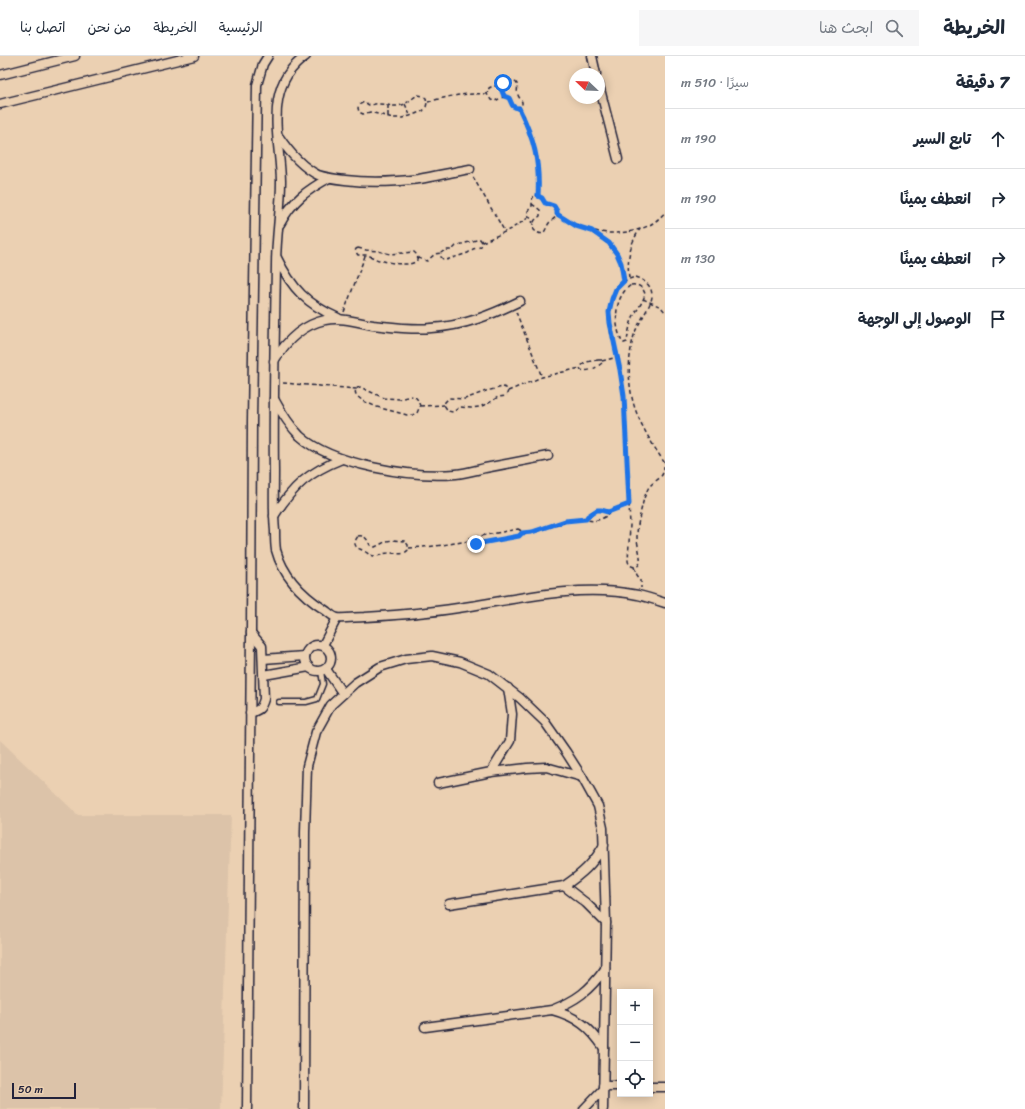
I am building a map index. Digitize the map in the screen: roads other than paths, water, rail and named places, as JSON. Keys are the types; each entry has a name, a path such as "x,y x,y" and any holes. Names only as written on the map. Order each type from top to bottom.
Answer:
{"street":[{"path":"0,75 75,56"},
{"path":"0,104 194,56"},
{"path":"247,1109 252,429 257,85 263,64 268,56"},
{"path":"306,56 291,70 283,83 278,98 276,113 281,180 276,256 273,397 274,517 276,548 283,568 294,584 307,597 337,618 396,616 440,611 571,591 596,591 639,595 665,603"},
{"path":"592,56 595,68"},
{"path":"604,104 618,160"},
{"path":"277,135 299,162 318,175 330,178 367,182 397,181 419,179 469,169"},
{"path":"278,226 291,206 299,198 308,190 330,178"},
{"path":"276,256 284,273 291,283 307,300 322,311 341,319"},
{"path":"274,362 290,339 312,324 325,320 341,319 392,327 430,328 454,325 477,319 499,311 516,302"},
{"path":"273,397 284,418 300,436 320,450 342,459 370,467 398,472 456,474 548,456"},
{"path":"274,517 283,501 309,475 342,459"},
{"path":"323,645 337,618"},
{"path":"250,713 258,711 262,706 264,699 262,646 251,633"},
{"path":"317,644 323,645 328,648 331,653 332,659 330,665 323,670 314,670 305,662 307,650 311,646 317,644"},
{"path":"263,659 305,656"},
{"path":"304,1109 305,832 307,766 316,732 331,705 355,682 380,667 406,659 432,656 460,662 489,674 520,698 545,722 582,777 598,806 603,828 606,923 603,1109"},
{"path":"264,675 309,667"},
{"path":"323,670 343,694"},
{"path":"491,772 510,741 512,714 508,688"},
{"path":"438,783 491,772 546,767 582,777"},
{"path":"449,904 564,886 588,868 597,857 604,844"},
{"path":"564,886 586,903 606,923"},
{"path":"425,1027 552,1010 568,1004 582,994 595,983 605,969"},
{"path":"552,1010 577,1019 588,1027 604,1048"},
{"path":"584,1109 603,1087 617,1086"},
{"path":"653,1087 665,1087"}],"lane":[{"path":"279,702 306,702 317,699 324,684 323,670"}]}
